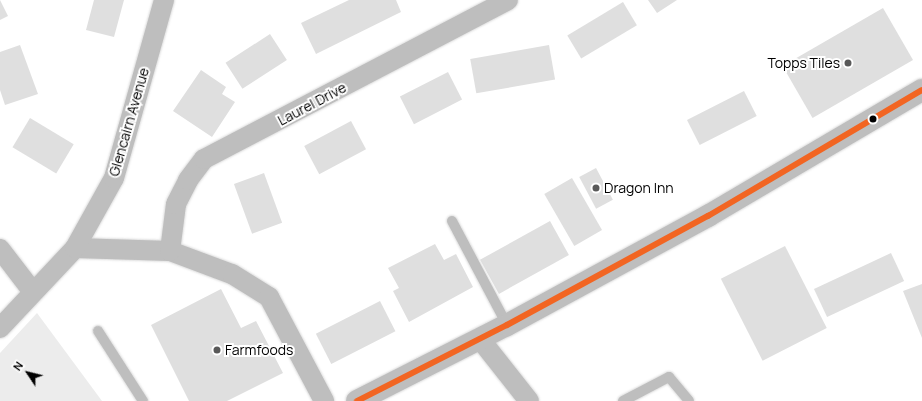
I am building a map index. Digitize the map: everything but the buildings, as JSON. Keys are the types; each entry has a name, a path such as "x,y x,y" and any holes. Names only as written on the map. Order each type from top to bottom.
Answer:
{"main road":[{"path":"357,401 507,325 708,216 922,90"}],"street":[{"name":"Glencairn Avenue","path":"0,328 75,248 114,178 164,0"},
{"name":"Laurel Drive","path":"170,251 176,204 188,180 204,159 508,0"},
{"path":"75,248 170,251 232,274 269,297 324,401"},
{"path":"0,249 33,292"},
{"path":"480,339 529,401"}],"lane":[{"path":"452,221 507,325"},
{"path":"98,331 144,401"},
{"path":"623,401 669,377 689,401"}],"shaded area":[{"path":"37,313 102,401 0,401 0,353"}],"transit line":[{"path":"357,401 507,325 708,216 922,90"}],"place":[{"name":"Topps Tiles","path":"848,63"},
{"name":"Dragon Inn","path":"596,188"},
{"name":"Farmfoods","path":"217,350"}]}
